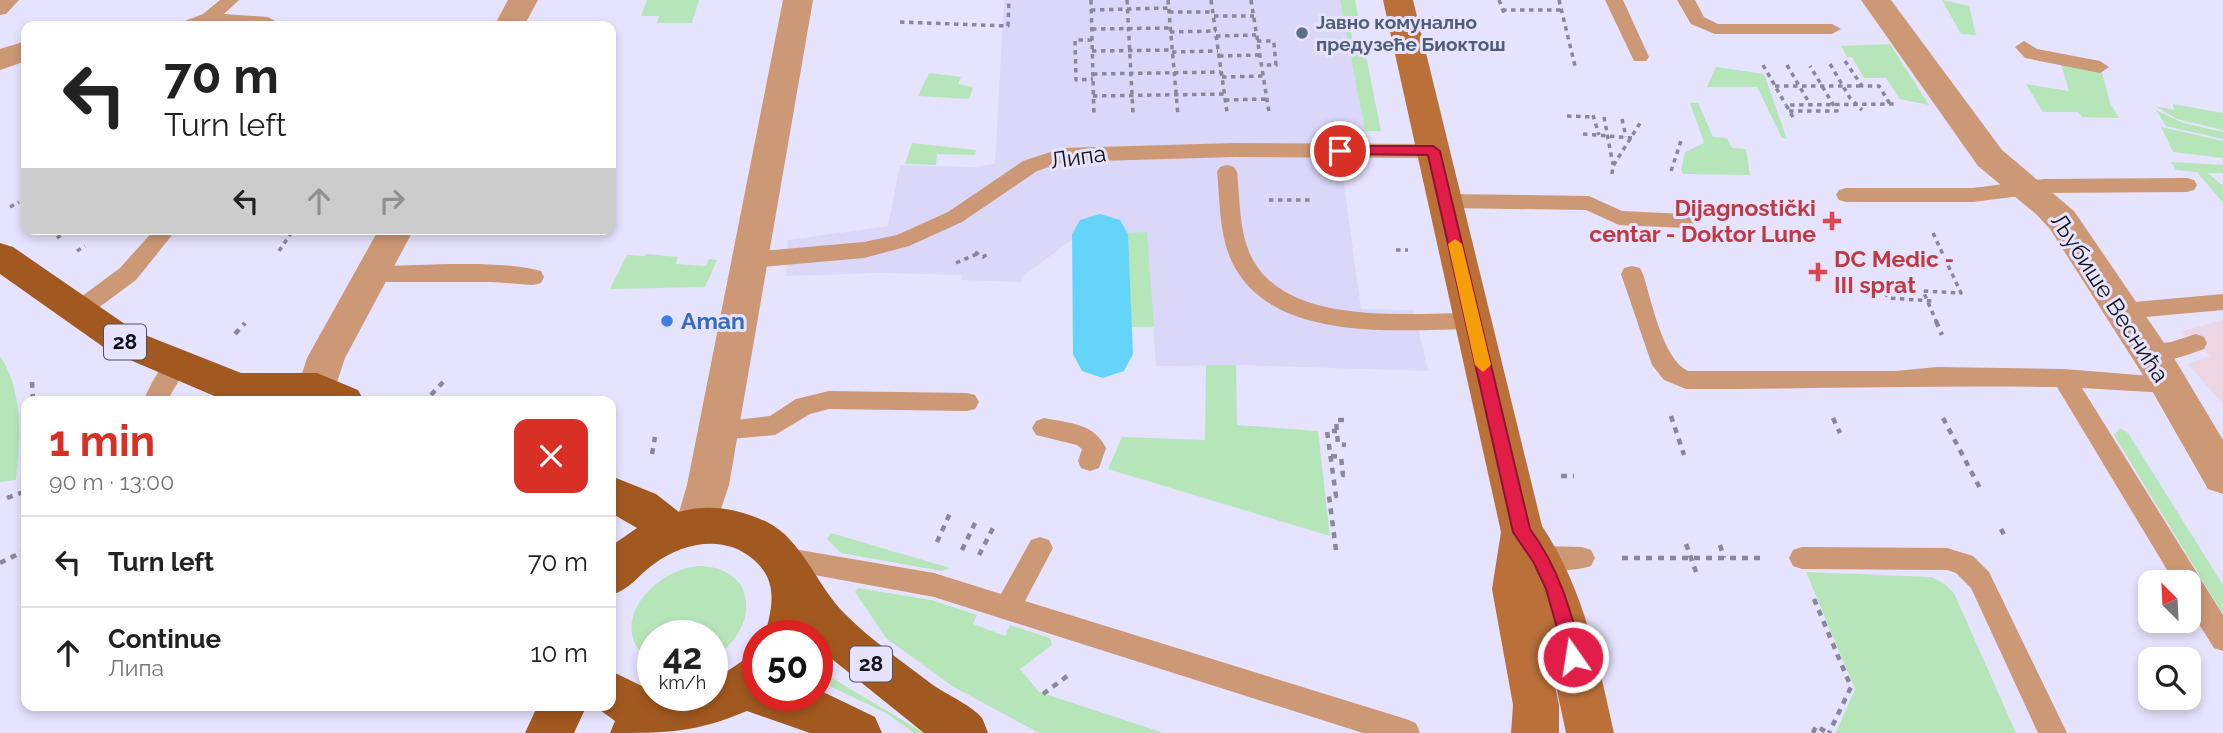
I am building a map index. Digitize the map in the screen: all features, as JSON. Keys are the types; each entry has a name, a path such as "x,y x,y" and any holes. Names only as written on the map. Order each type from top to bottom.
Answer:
{"main road":[{"path":"1398,0 1472,321 1548,549 1590,733"},
{"name":"28","path":"0,256 122,341 245,395 330,395"},
{"path":"616,496 685,529"},
{"path":"616,571 631,555 685,529 715,525 741,530 764,541 787,569 794,607 791,620"},
{"path":"1535,733 1536,705 1514,589 1548,549"},
{"name":"28","path":"787,569 829,629 917,701 964,733"},
{"path":"616,696 641,710 654,723 742,693"},
{"path":"549,733 561,711"},
{"path":"814,711 858,733"}],"street":[{"path":"512,21 523,0"},
{"path":"685,529 708,485 798,0"},
{"name":"Љубише Веснића","path":"1876,0 1990,158 2062,220 2150,352 2223,477"},
{"path":"0,60 21,53"},
{"path":"330,395 326,358 394,235"}],"lane":[{"path":"0,10 10,0"},
{"path":"200,21 212,16 230,0"},
{"path":"1614,0 1640,57"},
{"path":"1686,0 1697,20 1715,29 1832,29"},
{"path":"212,16 231,21"},
{"path":"2024,47 2031,54 2100,67"},
{"name":"Липа","path":"750,261 864,250 902,241 955,217 1030,166 1063,155 1181,151 1230,161 1393,150 1433,151"},
{"path":"1230,161 1241,261 1254,281 1272,297 1304,311 1337,318 1472,321"},
{"path":"1846,195 1973,195 2064,185 2187,185"},
{"path":"1446,201 1589,203 1619,218 1685,221"},
{"path":"78,311 128,274 162,235"},
{"path":"372,274 491,274 533,277"},
{"path":"1632,274 1660,359 1667,370 1692,382 2064,378 2167,384"},
{"path":"2123,311 2223,302"},
{"path":"2150,352 2171,351 2196,344"},
{"path":"157,396 177,365"},
{"path":"2064,378 2181,570"},
{"path":"718,430 775,425 804,406 829,400 967,402"},
{"path":"1044,428 1083,436 1090,440 1094,448 1090,461"},
{"path":"1008,607 1040,548"},
{"path":"1802,558 1947,559 1964,564 1980,580 2053,733"},
{"path":"787,569 934,584 1406,733"},
{"path":"2202,604 2223,639"}],"path":[{"path":"900,22 1008,26 1009,0"},
{"path":"1091,0 1096,152"},
{"path":"1126,0 1136,152"},
{"path":"1168,0 1181,151"},
{"path":"1211,0 1226,100 1230,161"},
{"path":"1251,0 1269,112"},
{"path":"1499,0 1503,12 1562,10"},
{"path":"1559,0 1573,66"},
{"path":"1091,10 1168,10 1254,16"},
{"path":"1092,29 1256,35"},
{"path":"1092,40 1075,40 1073,59 1076,80 1130,73 1174,72 1263,76"},
{"path":"1257,41 1273,41 1276,53 1276,65 1261,65"},
{"path":"1092,51 1259,55"},
{"path":"1839,55 1843,61 1847,61 1862,86"},
{"path":"1761,61 1793,117"},
{"path":"1784,61 1814,111"},
{"path":"1828,61 1862,110"},
{"path":"1789,111 1837,111 1808,62"},
{"path":"1775,86 1878,86 1891,104"},
{"path":"1093,96 1224,93"},
{"path":"1226,100 1266,99"},
{"path":"1786,105 1907,106"},
{"path":"1567,116 1593,116 1599,135"},
{"path":"1604,117 1613,166 1612,176"},
{"path":"1622,119 1629,137"},
{"path":"1613,166 1642,120"},
{"path":"1583,134 1629,137"},
{"path":"1671,171 1682,138"},
{"path":"1272,200 1312,200"},
{"path":"10,207 19,202"},
{"path":"1933,232 1961,293 1923,291 1947,344"},
{"path":"279,251 290,235"},
{"path":"78,250 85,246"},
{"path":"1395,250 1403,250"},
{"path":"956,263 978,254"},
{"path":"1943,270 1951,271"},
{"path":"1868,290 1884,291 1888,298 1929,300"},
{"path":"235,334 245,323"},
{"path":"1922,378 1982,492"},
{"path":"32,382 33,396"},
{"path":"431,396 443,382"},
{"path":"1667,407 1684,455"},
{"path":"1344,420 1336,420 1338,444 1346,445"},
{"path":"1336,550 1329,496 1336,496 1327,431 1337,431"},
{"path":"652,454 655,437"},
{"path":"1331,456 1341,457 1343,475 1350,475"},
{"path":"1560,476 1574,476"},
{"path":"1977,483 1985,483"},
{"path":"7,498 21,493"},
{"path":"933,553 951,511"},
{"path":"957,560 976,521"},
{"path":"974,565 993,528"},
{"path":"1686,544 1696,572"},
{"path":"1720,545 1724,558"},
{"path":"1548,549 1766,558"},
{"path":"0,563 21,552"},
{"path":"1808,585 1851,688 1828,733 1816,727"}],"shaded area":[{"path":"1004,0 1340,0 1365,131 1360,131 1361,139 1356,140 1361,165 1353,165 1354,176 1343,177 1361,309 1414,310 1428,371 1242,365 1156,366 1147,233 1075,235 1022,277 1021,282 962,280 962,275 880,273 786,276 788,240 888,226 900,165 975,167 995,164"},
{"path":"2223,320 2223,404 2188,364 2210,356 2182,331"}],"green space":[{"path":"647,0 699,0 692,23 657,23 659,16 641,16"},
{"path":"1340,0 1355,0 1360,26 1350,27 1355,51 1365,51 1381,131 1365,131"},
{"path":"1942,0 1969,6 1976,35 1961,34"},
{"path":"1890,44 1929,105 1900,99 1886,78 1864,78 1852,57 1847,57 1841,46"},
{"path":"2061,64 2102,72 2110,103 2119,118 2082,117 2078,112 2043,112 2026,84 2069,91"},
{"path":"1716,67 1764,74 1787,139 1782,138 1757,87 1707,87"},
{"path":"929,73 961,77 958,84 973,87 969,99 918,96"},
{"path":"1690,103 1698,103 1713,137 1727,138 1732,148 1746,149 1750,175 1683,174 1681,170 1685,152 1704,143"},
{"path":"2173,104 2223,113 2223,130 2177,119 2155,106 2174,110"},
{"path":"2156,110 2183,123 2223,132 2223,139 2166,126"},
{"path":"2161,127 2223,141 2223,158 2173,152"},
{"path":"912,143 976,150 975,155 937,154 936,165 905,164"},
{"path":"2171,162 2223,165 2223,173 2208,173 2223,186 2223,203 2197,172 2176,170"},
{"path":"1147,232 1154,327 1125,327 1119,233"},
{"path":"627,255 678,257 676,264 706,266 709,259 717,260 705,287 610,289"},
{"path":"0,356 8,370 17,400 19,448 16,480 0,482"},
{"path":"1206,365 1236,365 1237,425 1318,431 1330,536 1108,469 1122,437 1205,440"},
{"path":"2120,428 2128,433 2223,585 2223,614 2202,580 2202,570 2196,570 2114,435"},
{"path":"831,533 950,568 942,571 841,553 827,539"},
{"path":"697,566 718,569 733,577 742,588 746,602 745,617 738,633 728,646 728,620 637,620 637,648 632,633 633,617 640,602 650,589 680,570"},
{"path":"1806,572 1932,577 1946,585 1954,593 2016,733 1836,733 1855,689"},
{"path":"858,588 931,600 977,615 973,624 1005,636 1010,625 1050,638 1052,645 1020,669 1039,692 1164,733 1039,733 952,686 886,638 855,592"},
{"path":"833,679 924,733 914,733 886,713 833,688"}],"waterway":[{"path":"1100,234 1103,354"}],"slow traffic":[{"path":"1455,244 1483,365"}],"place":[{"name":"Јавно комунално предузеће Биоктош","path":"1302,33"},
{"name":"Dijagnostički centar - Doktor Lune","path":"1832,221"},
{"name":"DC Medic - III sprat","path":"1818,272"},
{"name":"Aman","path":"667,321"}],"route":[{"path":"1340,151 1433,151 1522,532 1541,557 1549,573 1562,606 1573,657"}]}
